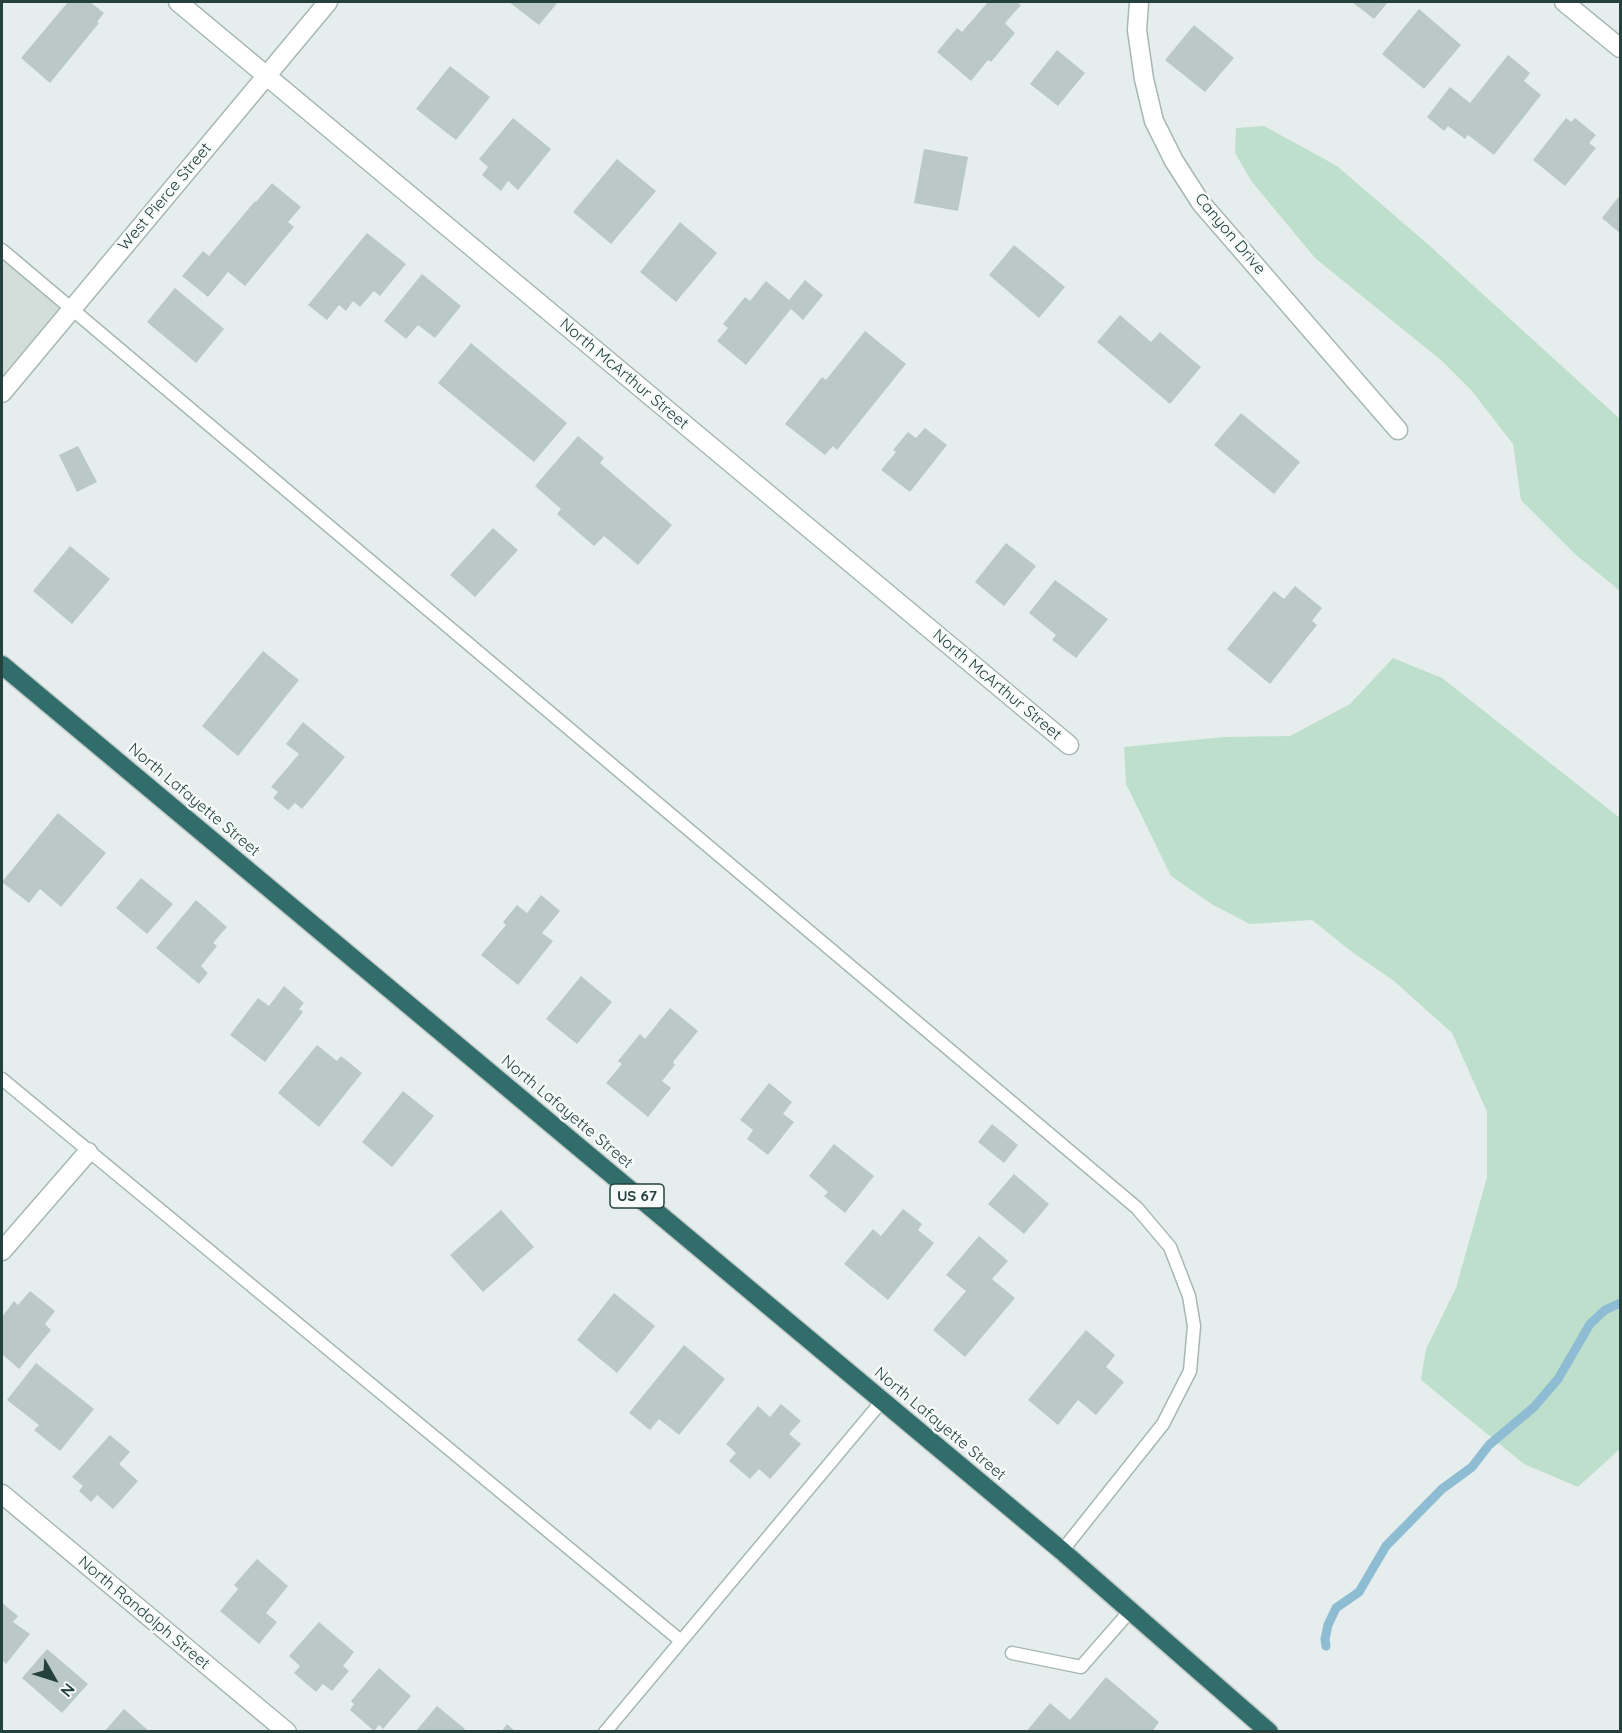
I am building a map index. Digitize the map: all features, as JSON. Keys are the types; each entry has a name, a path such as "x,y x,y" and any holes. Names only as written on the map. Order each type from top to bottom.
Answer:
{"highway":[{"name":"North Lafayette Street","path":"2,665 1062,1551 1269,1731"}],"street":[{"name":"North McArthur Street","path":"178,2 1069,745"},
{"name":"West Pierce Street","path":"2,393 328,2"},
{"name":"Canyon Drive","path":"1139,2 1137,30 1144,79 1154,122 1174,161 1201,203 1398,429"},
{"path":"1564,2 1620,48"},
{"path":"2,1251 88,1152"},
{"name":"North Randolph Street","path":"2,1494 287,1731"}],"lane":[{"path":"2,250 1137,1208 1170,1247 1189,1296 1194,1326 1190,1371 1163,1424 1062,1551"},
{"path":"2,1079 681,1641"},
{"path":"605,1731 882,1401"},
{"path":"1012,1653 1081,1667 1130,1611"}],"shaded area":[{"path":"2,250 71,309 2,393"}],"green space":[{"path":"1264,126 1337,166 1430,246 1620,419 1620,591 1575,554 1521,500 1513,444 1471,390 1442,361 1315,258 1252,182 1235,153 1236,128"},
{"path":"1393,658 1442,678 1620,818 1620,1449 1578,1487 1524,1464 1421,1380 1426,1349 1456,1288 1487,1177 1487,1112 1452,1033 1394,981 1352,952 1312,920 1250,924 1213,905 1171,876 1126,784 1124,747 1223,737 1290,736 1350,704"}],"building":[{"path":"68,2 90,2 104,13 97,22 99,23 50,83 21,58"},
{"path":"509,2 558,2 539,25"},
{"path":"988,2 1016,2 1021,5 1005,23 1015,33 991,62 988,60 971,81 937,52 957,28 962,32"},
{"path":"1352,2 1388,2 1374,19"},
{"path":"1419,9 1461,45 1424,89 1382,54"},
{"path":"1194,25 1234,58 1205,92 1165,60"},
{"path":"1057,50 1085,73 1058,106 1030,84"},
{"path":"1508,55 1530,73 1524,81 1541,95 1494,155 1468,135 1465,139 1448,126 1444,131 1427,117 1450,87 1470,103"},
{"path":"450,66 490,97 456,140 416,109"},
{"path":"513,118 551,149 518,190 508,181 501,191 482,175 488,167 479,159"},
{"path":"1566,118 1571,122 1575,118 1596,135 1589,143 1596,148 1565,186 1533,160"},
{"path":"924,149 968,157 958,211 914,203"},
{"path":"617,159 656,191 611,244 573,212"},
{"path":"272,183 301,207 288,222 294,227 245,286 228,272 208,297 182,276 203,251 209,256"},
{"path":"1620,195 1620,233 1602,218"},
{"path":"680,222 717,253 676,302 640,272"},
{"path":"367,233 406,264 380,296 374,291 360,307 353,301 346,311 339,305 327,320 308,305"},
{"path":"1014,245 1065,287 1039,318 989,275"},
{"path":"422,274 461,306 435,338 418,325 406,339 384,321"},
{"path":"805,280 823,295 803,320 791,309 746,365 717,341 728,328 723,324 745,297 750,301 766,281 789,300"},
{"path":"175,288 224,329 196,363 147,322"},
{"path":"1120,315 1151,342 1160,332 1201,367 1170,404 1097,342"},
{"path":"865,331 906,364 837,450 833,446 825,455 785,424 822,377 826,380"},
{"path":"471,343 567,423 534,462 438,383"},
{"path":"1241,413 1300,462 1274,494 1214,445"},
{"path":"925,428 947,445 910,492 881,470 896,452 893,450 908,432 916,438"},
{"path":"578,436 604,458 600,463 672,525 638,565 604,536 594,546 557,514 561,509 535,486"},
{"path":"78,446 97,482 77,492 59,455"},
{"path":"493,528 518,550 475,597 450,575"},
{"path":"1006,543 1036,566 1004,606 975,582"},
{"path":"70,546 110,579 72,624 33,591"},
{"path":"1055,580 1108,619 1076,658 1052,640 1056,635 1029,613"},
{"path":"1295,586 1322,608 1312,621 1317,625 1270,684 1227,649 1274,591 1284,599"},
{"path":"263,651 299,680 238,756 202,726"},
{"path":"303,722 345,757 302,809 295,803 288,810 273,798 278,792 271,787 299,754 286,744"},
{"path":"58,813 106,853 61,907 40,889 29,903 2,882"},
{"path":"141,878 173,904 147,934 116,908"},
{"path":"541,895 560,911 542,933 553,941 518,985 481,955 506,925 503,922 517,905 527,913"},
{"path":"196,900 227,927 213,943 217,946 201,966 208,973 199,984 156,948"},
{"path":"581,976 612,1002 577,1044 546,1019"},
{"path":"284,986 304,1003 299,1009 303,1012 265,1062 230,1035 258,998 269,1006"},
{"path":"670,1008 698,1031 673,1062 675,1065 662,1081 671,1088 648,1117 606,1083 622,1064 618,1061 640,1034 645,1039"},
{"path":"317,1045 337,1061 341,1056 362,1073 319,1127 278,1093"},
{"path":"769,1083 792,1102 783,1114 794,1122 768,1155 747,1139 753,1130 740,1120"},
{"path":"403,1091 434,1116 392,1167 362,1142"},
{"path":"992,1124 1018,1145 1004,1163 978,1142"},
{"path":"834,1144 874,1176 845,1213 824,1196 828,1192 809,1176"},
{"path":"1014,1174 1049,1204 1024,1234 988,1204"},
{"path":"903,1209 922,1224 918,1230 934,1243 888,1300 844,1264 873,1229 881,1236"},
{"path":"501,1210 534,1247 483,1292 450,1255"},
{"path":"979,1236 1008,1261 992,1279 1015,1298 965,1357 933,1330 966,1291 946,1275"},
{"path":"30,1291 55,1311 45,1324 51,1330 19,1369 2,1354 2,1317 14,1301 18,1305"},
{"path":"614,1293 655,1326 617,1373 577,1340"},
{"path":"1086,1330 1115,1355 1106,1367 1124,1382 1096,1415 1078,1400 1058,1425 1028,1400"},
{"path":"684,1345 725,1379 679,1435 659,1419 650,1430 629,1413"},
{"path":"36,1363 94,1409 60,1451 34,1430 39,1425 7,1400"},
{"path":"781,1404 801,1421 789,1434 801,1444 770,1479 759,1469 750,1479 729,1461 736,1453 726,1444 758,1406 770,1417"},
{"path":"110,1435 130,1452 119,1464 138,1481 113,1509 97,1495 91,1502 79,1491 83,1486 72,1477"},
{"path":"257,1559 288,1586 266,1613 277,1622 259,1644 220,1611 238,1589 234,1585"},
{"path":"2,1603 18,1616 13,1622 30,1634 6,1664 2,1660"},
{"path":"319,1622 354,1652 343,1666 349,1671 332,1691 323,1684 316,1692 294,1673 300,1666 289,1656"},
{"path":"47,1649 88,1684 62,1713 22,1678"},
{"path":"379,1668 411,1696 383,1729 379,1725 374,1731 350,1710 354,1704 351,1701"},
{"path":"1106,1677 1159,1722 1152,1732 1026,1732 1050,1703 1070,1720"},
{"path":"437,1706 465,1729 462,1732 415,1732"},
{"path":"124,1709 150,1732 104,1732"},
{"path":"507,1724 516,1732 501,1732"}],"waterway":[{"path":"1326,1646 1328,1625 1336,1608 1359,1592 1386,1546 1442,1489 1472,1467 1489,1445 1534,1407 1558,1379 1590,1324 1605,1310 1620,1303"}]}
